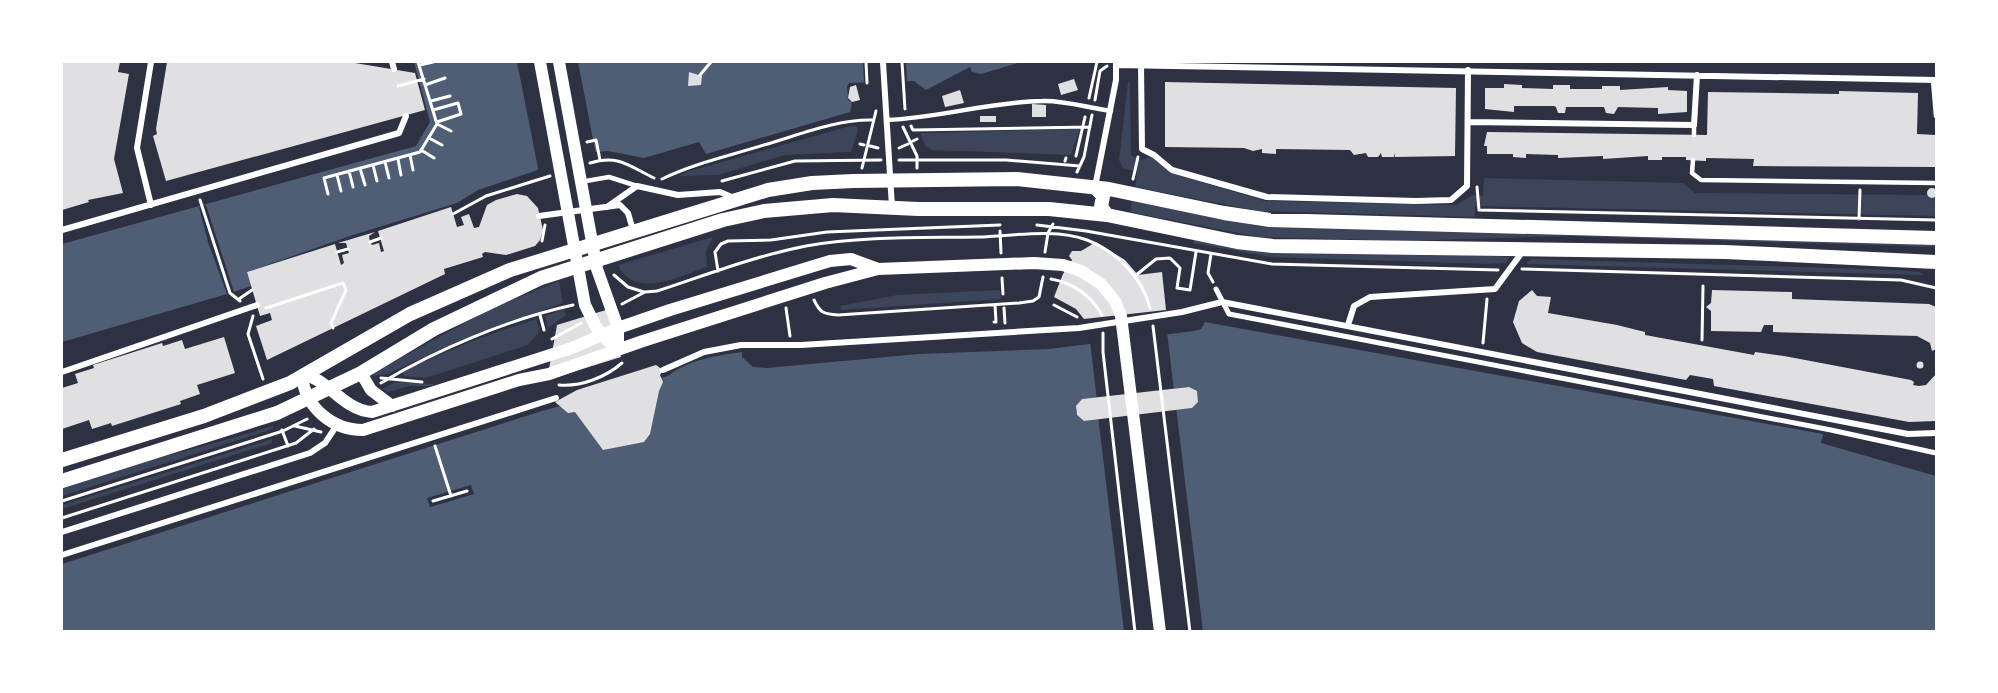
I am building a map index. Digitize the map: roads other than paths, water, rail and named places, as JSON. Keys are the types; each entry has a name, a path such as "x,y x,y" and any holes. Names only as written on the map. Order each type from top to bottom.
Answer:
{"main road":[{"path":"540,62 585,305 602,336 618,350"},
{"path":"560,62 597,268 618,328 618,350"},
{"path":"62,460 204,416 302,376 436,300 510,270 734,198 813,183 1017,179 1095,187 1270,220 1936,238"},
{"path":"1095,187 1103,196 1101,207 1107,215"},
{"path":"62,481 277,413 330,390 364,379 434,329 534,281 723,220 764,210 800,206 1049,209 1107,215 1255,245 1748,253 1936,262"},
{"path":"302,376 314,378 340,399 360,411 372,412 602,336 618,328 830,261 851,259 878,269"},
{"path":"302,376 310,400 334,431 363,430 509,384 549,374 825,283 878,269 1063,265 1091,276 1115,301 1121,316 1130,371 1160,632"},
{"path":"364,379 393,406"}],"street":[{"path":"151,62 137,148 151,205"},
{"path":"392,62 393,69"},
{"path":"883,62 892,207"},
{"path":"1095,187 1110,111 1116,63 1935,80"},
{"path":"1141,64 1142,149 1155,155 1172,170 1268,197 1416,201 1451,200 1467,186 1468,70"},
{"path":"1468,122 1694,125 1697,75"},
{"path":"62,230 399,133 406,116"},
{"path":"607,207 636,186 678,195 720,192 734,198"},
{"path":"539,216 620,205 625,208 633,230"},
{"path":"1348,325 1354,306 1370,297 1488,291 1499,286 1524,250"},
{"path":"1216,289 1229,314 1831,430 1936,453"},
{"path":"663,369 704,352 741,345 801,345 1078,328 1182,312 1221,302 1908,434 1936,433"},
{"path":"62,372 254,308"},
{"path":"62,555 556,398"},
{"path":"62,532 310,453 334,431"}],"lane":[{"path":"1935,80 1936,116"},
{"path":"887,120 920,119 986,105 1045,100 1110,111"},
{"path":"1694,125 1694,135"},
{"path":"1693,160 1692,173 1701,180 1936,183"},
{"path":"586,181 609,177 636,186"}]}
